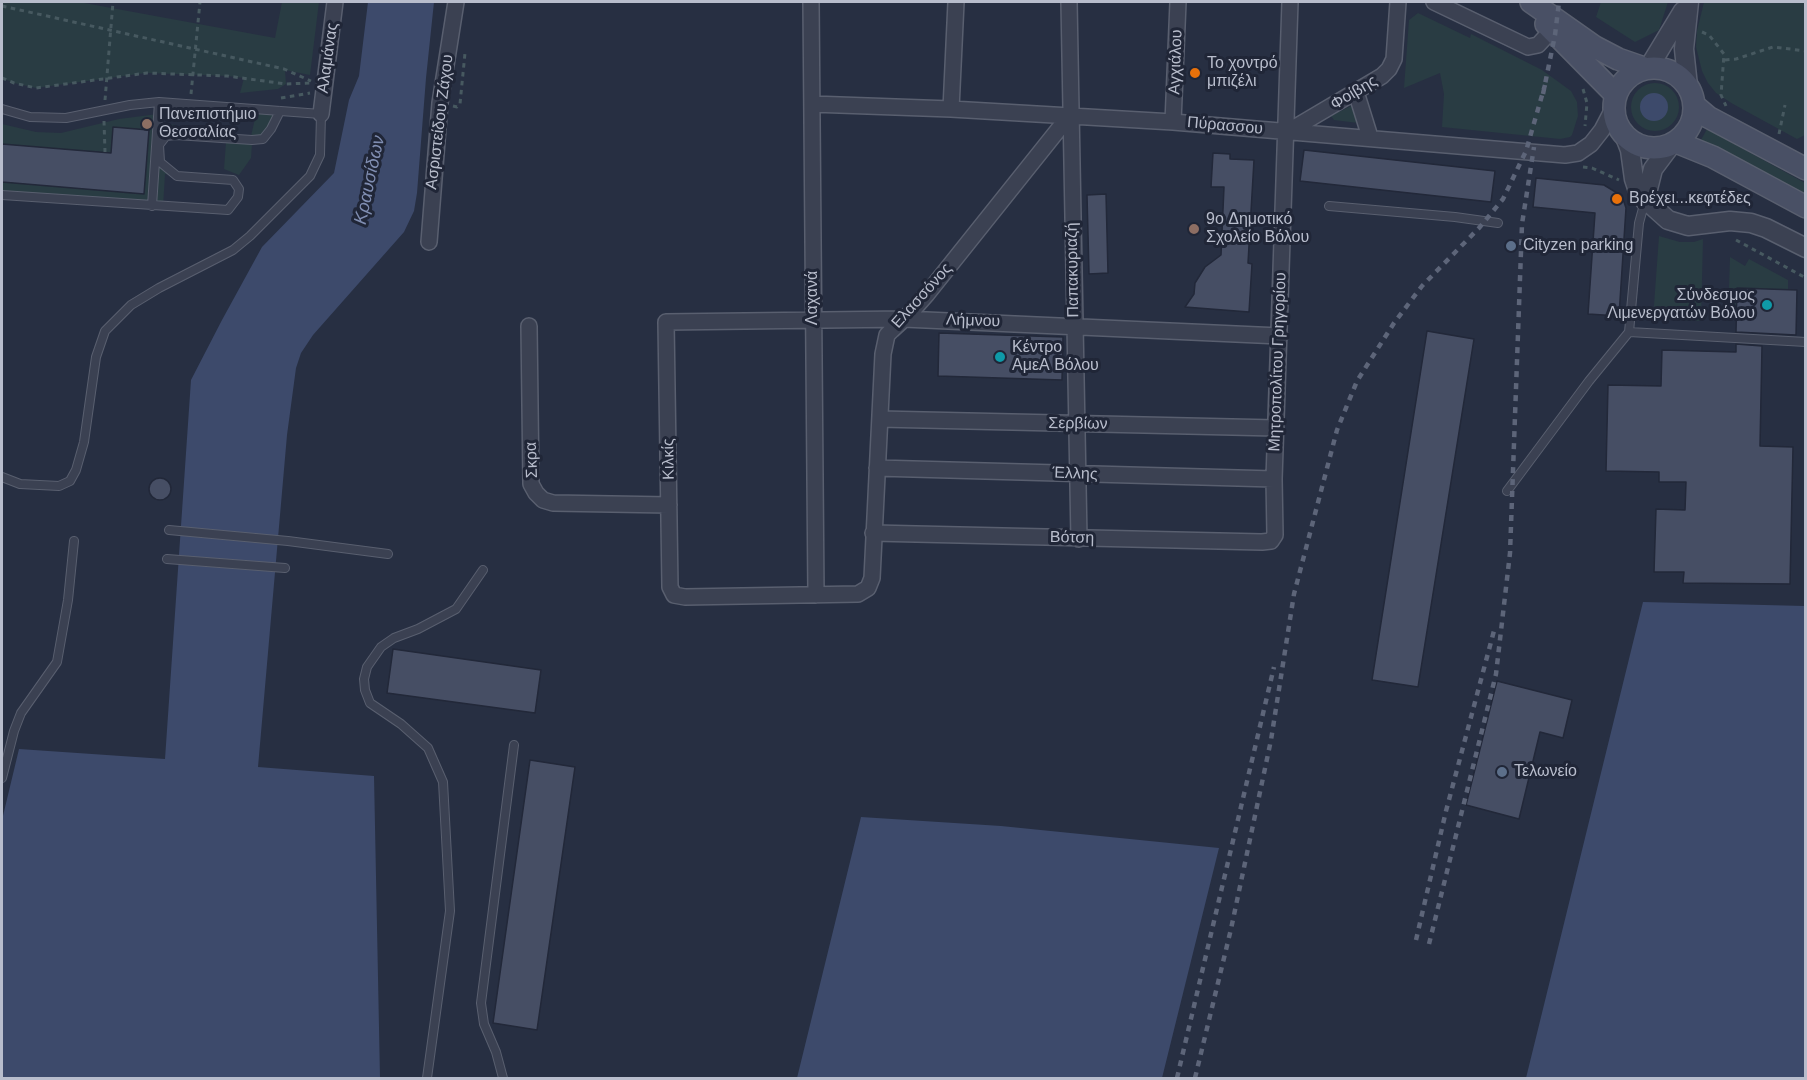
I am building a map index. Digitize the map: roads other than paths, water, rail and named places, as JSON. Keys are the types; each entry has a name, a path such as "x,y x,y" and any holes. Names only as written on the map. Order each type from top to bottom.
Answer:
{"main road":[{"path":"1536,4 1541,18 1551,31 1598,75 1615,101"},
{"path":"1536,4 1601,51 1647,68 1671,71 1681,77 1691,96 1708,117 1806,169"},
{"path":"1647,68 1635,72 1626,79 1615,101 1616,119 1623,132 1634,142 1645,147 1659,148 1674,143 1690,127 1691,96"},
{"path":"1674,143 1713,157 1806,207"}],"street":[{"name":"Αλαμάνας","path":"321,114 335,2"},
{"name":"Ασριστείδου Ζάχου","path":"429,242 440,103 456,2"},
{"name":"Λαχανά","path":"811,2 816,596"},
{"path":"951,109 956,2"},
{"name":"Παπακυριαζή","path":"1069,2 1078,538"},
{"name":"Αγχιάλου","path":"1173,122 1178,2"},
{"name":"Μητροπολίτου Γρηγορίου","path":"1271,541 1275,535 1274,479 1290,2"},
{"name":"Φοίβης","path":"1287,131 1382,76 1394,59 1398,2"},
{"path":"1434,2 1528,47 1538,45 1551,31"},
{"path":"1647,68 1670,36 1688,2"},
{"path":"1688,2 1684,49 1691,96"},
{"path":"1356,92 1370,137"},
{"name":"Πύρασσου","path":"812,104 1070,115 1370,137 1569,155 1578,153 1591,144 1602,130 1615,101"},
{"name":"Ελασσόνος","path":"816,596 858,594 867,588 872,578 885,340 888,333 927,294 1070,115"},
{"path":"1623,132 1630,150 1637,189 1645,201 1661,216 1688,226 1730,221 1751,223 1806,248"},
{"path":"1645,201 1653,169 1674,143"},
{"name":"Λήμνου","path":"666,322 904,319 1280,336"},
{"name":"Κιλκίς","path":"666,322 670,586 674,595 685,597 816,596"},
{"name":"Σκρα","path":"529,326 531,484 536,493 543,500 554,503 669,505"},
{"name":"Σερβίων","path":"880,419 1276,428"},
{"name":"Έλλης","path":"877,468 1274,479"},
{"name":"Βότση","path":"873,533 1268,543 1271,541"}],"lane":[{"path":"2,109 39,118 66,118 130,105 159,102 321,114 319,161 310,176 233,250 131,305 105,331 96,357 84,441 76,470 70,481 59,486 20,484 2,477"},
{"path":"152,206 159,102"},
{"path":"2,195 228,210 238,197 239,189 233,180 177,176 160,162 159,145 166,136 176,135 262,139 271,129 280,111"},
{"path":"1507,491 1589,381 1629,332 1639,223 1645,201"},
{"path":"1329,206 1455,217 1498,224"},
{"path":"1629,332 1806,342"},
{"path":"169,530 288,541 388,554"},
{"path":"2,778 21,713 57,662 68,600 74,541"},
{"path":"167,559 285,568"},
{"path":"427,1078 450,911 443,782 428,748 401,724 370,703 364,679 367,667 381,646 456,609 483,570"},
{"path":"503,1078 496,1052 484,1024 481,1002 514,746"}],"water":[{"name":"Κραυσίδων","path":"368,2 434,2 417,193 414,211 404,232 313,335 301,353 296,368 287,435 258,767 374,776 380,1078 2,1078 2,820 19,749 165,759 191,380 262,247 334,173 349,100 359,76"},
{"path":"1654,93 1664,97 1668,107 1664,117 1654,121 1644,117 1640,107 1644,97"},
{"path":"1643,602 1805,606 1805,1078 1526,1078"},
{"path":"861,817 1001,826 1219,848 1162,1078 797,1078"}],"railway":[{"path":"1543,94 1559,2"},
{"path":"1195,1078 1231,929 1271,740 1294,594 1337,430 1357,381 1394,323 1422,286 1479,228 1503,199 1526,151 1545,85"},
{"path":"1429,944 1496,674 1510,553 1522,224 1534,147"},
{"path":"1416,940 1446,811 1495,627"},
{"path":"1177,1078 1274,667"}],"place":[{"name":"Το χοντρό μπιζέλι","path":"1195,73"},
{"name":"Πανεπιστήμιο Θεσσαλίας","path":"147,124"},
{"name":"Βρέχει...κεφτέδες","path":"1617,199"},
{"name":"9ο Δημοτικό Σχολείο Βόλου","path":"1194,229"},
{"name":"Cityzen parking","path":"1511,246"},
{"name":"Σύνδεσμος Λιμενεργατών Βόλου","path":"1767,305"},
{"name":"Κέντρο ΑμεΑ Βόλου","path":"1000,357"},
{"name":"Τελωνείο","path":"1502,772"}]}
